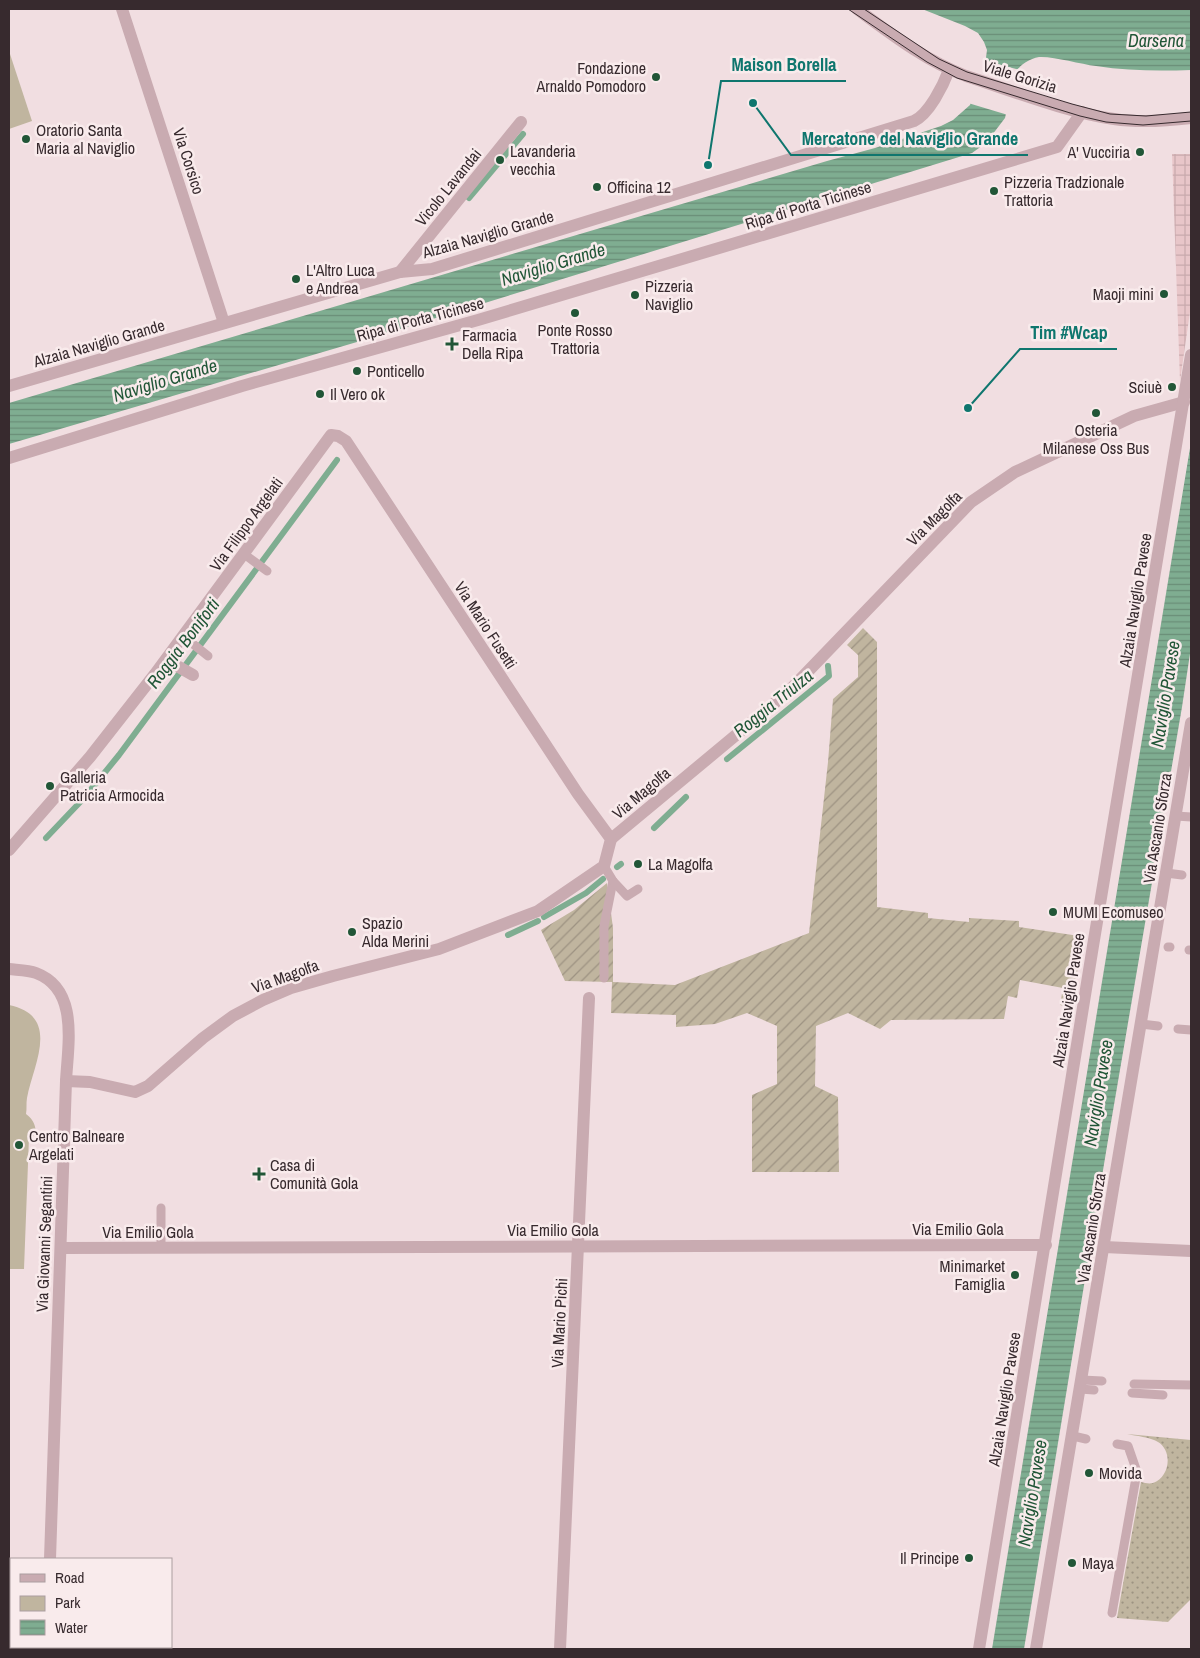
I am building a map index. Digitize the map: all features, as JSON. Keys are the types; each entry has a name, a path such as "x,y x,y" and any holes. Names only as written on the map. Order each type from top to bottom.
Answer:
{"street":[{"name":"Via Corsico","path":"122,9 224,323"},
{"name":"Viale Gorizia","path":"857,9 895,37 949,70 966,76 1044,101 1116,120 1136,121 1191,118"},
{"name":"Alzaia Naviglio Grande","path":"9,386 400,272 432,269 914,121 924,114 940,90 949,70"},
{"name":"Ripa di Porta Ticinese","path":"9,458 242,386 478,320 1057,147 1082,112"},
{"name":"Vicolo Lavandai","path":"400,272 521,122"},
{"name":"Alzaia Naviglio Pavese","path":"980,1649 1092,952 1191,355"},
{"name":"Via Magolfa","path":"66,1081 90,1082 134,1092 148,1086 203,1038 233,1016 263,1000 291,988 439,949 538,911 604,866 611,839 789,692 971,502 1016,472 1134,416 1184,402"},
{"name":"Via Mario Fusetti","path":"331,435 338,436 346,441 578,794 611,839"},
{"name":"Via Filippo Argelati","path":"13,846 90,757 187,639 247,557 331,435"},
{"path":"170,662 193,675"},
{"name":"Via Ascanio Sforza","path":"1036,1649 1191,722"},
{"name":"Via Giovanni Segantini","path":"9,969 35,972 56,984 65,1002 69,1034 50,1558"},
{"name":"Via Mario Pichi","path":"560,1649 589,998"},
{"name":"Via Emilio Gola","path":"60,1248 1046,1245"},
{"path":"1104,1248 1191,1251"}],"lane":[{"path":"247,557 267,571"},
{"path":"187,639 208,656"},
{"path":"1176,816 1191,817"},
{"path":"604,866 612,881 627,896 638,888"},
{"path":"1166,874 1182,875"},
{"path":"604,978 604,926 612,881"},
{"path":"1141,1024 1158,1026"},
{"path":"1178,1029 1191,1030"},
{"path":"161,1208 162,1248"},
{"path":"1081,1385 1102,1381"},
{"path":"1081,1385 1094,1390"},
{"path":"1163,1395 1133,1388 1191,1386"},
{"path":"1073,1436 1086,1439"},
{"path":"1112,1613 1137,1472 1128,1446 1117,1444"}],"green space":[{"path":"9,51 32,121 9,129"},
{"path":"863,628 877,642 877,907 928,913 928,918 969,922 969,918 1019,921 1019,927 1086,937 1068,1007 1060,1005 1063,988 1020,980 1017,998 1008,996 1004,1019 891,1020 880,1029 848,1013 816,1026 815,1086 838,1097 839,1172 752,1172 752,1095 777,1084 777,1026 747,1013 715,1024 676,1027 676,1015 611,1013 612,982 565,981 541,930 574,910 607,883 613,928 613,982 675,985 809,933 833,699 858,677 858,655 847,645"},
{"name":"Centro Balneare Argelati","path":"9,1005 25,1011 35,1020 40,1031 38,1057 27,1098 26,1114 34,1124 36,1136 29,1137 24,1269 9,1269"},
{"path":"1127,1434 1191,1440 1191,1599 1168,1622 1117,1618 1141,1482 1153,1483 1159,1480 1168,1464 1166,1451 1158,1442"}],"shaded area":[{"path":"1172,154 1191,154 1191,305 1180,381"}],"water":[{"path":"922,9 1191,9 1191,70 1120,69 1052,58 1035,58 1025,63 1015,74 1005,118 986,143 972,153 374,337 9,444 9,403 875,148 941,126 953,120 970,105 985,65 987,50 978,33"},
{"name":"Naviglio Pavese","path":"1191,442 1191,647 1182,707 1024,1649 992,1649"}],"pier":[{"path":"983,60 1020,70 1017,75 1008,115 968,103"}],"waterway":[{"path":"469,198 523,134"},
{"name":"Roggia Boniforti","path":"46,838 84,798 119,755 337,460"},
{"name":"Roggia Triulza","path":"727,759 829,676 828,666"},
{"name":"Roggia Triulza","path":"654,828 686,797"},
{"name":"Roggia Triulza","path":"617,867 621,864"},
{"name":"Roggia Triulza","path":"544,917 586,893 603,879"},
{"name":"Roggia Triulza","path":"508,935 538,921"}],"tram line":[{"path":"848,9 927,62 957,78 1080,116 1106,122 1143,125 1191,121"},
{"path":"864,9 939,59 967,72 1110,114 1146,116 1191,112"}],"place":[{"name":"Fondazione Arnaldo Pomodoro","path":"656,77"},
{"name":"Mercatone del Naviglio Grande","path":"753,103"},
{"name":"Oratorio Santa Maria al Naviglio","path":"26,139"},
{"name":"A' Vucciria","path":"1140,152"},
{"name":"Lavanderia vecchia","path":"500,160"},
{"name":"Maison Borella","path":"708,165"},
{"name":"Officina 12","path":"597,187"},
{"name":"Pizzeria Tradzionale Trattoria","path":"994,191"},
{"name":"L'Altro Luca e Andrea","path":"296,279"},
{"name":"Maoji mini","path":"1164,294"},
{"name":"Pizzeria Naviglio","path":"635,295"},
{"name":"Ponte Rosso Trattoria","path":"575,313"},
{"name":"Farmacia Della Ripa","path":"452,344"},
{"name":"Ponticello","path":"357,371"},
{"name":"Sciuè","path":"1172,387"},
{"name":"Il Vero ok","path":"320,394"},
{"name":"Tim #Wcap","path":"968,408"},
{"name":"Osteria Milanese Oss Bus","path":"1096,413"},
{"name":"Galleria Patricia Armocida","path":"50,786"},
{"name":"La Magolfa","path":"638,864"},
{"name":"MUMI Ecomuseo","path":"1053,912"},
{"name":"Spazio Alda Merini","path":"352,932"},
{"name":"Centro Balneare Argelati","path":"19,1145"},
{"name":"Casa di Comunità Gola","path":"259,1174"},
{"name":"Minimarket Famiglia","path":"1015,1275"},
{"name":"Movida","path":"1089,1473"},
{"name":"Il Principe","path":"969,1558"},
{"name":"Maya","path":"1072,1563"}],"water label":[{"name":"Darsena","path":"1156,40"},
{"name":"Naviglio Grande","path":"553,264"},
{"name":"Naviglio Grande","path":"165,380"}]}
